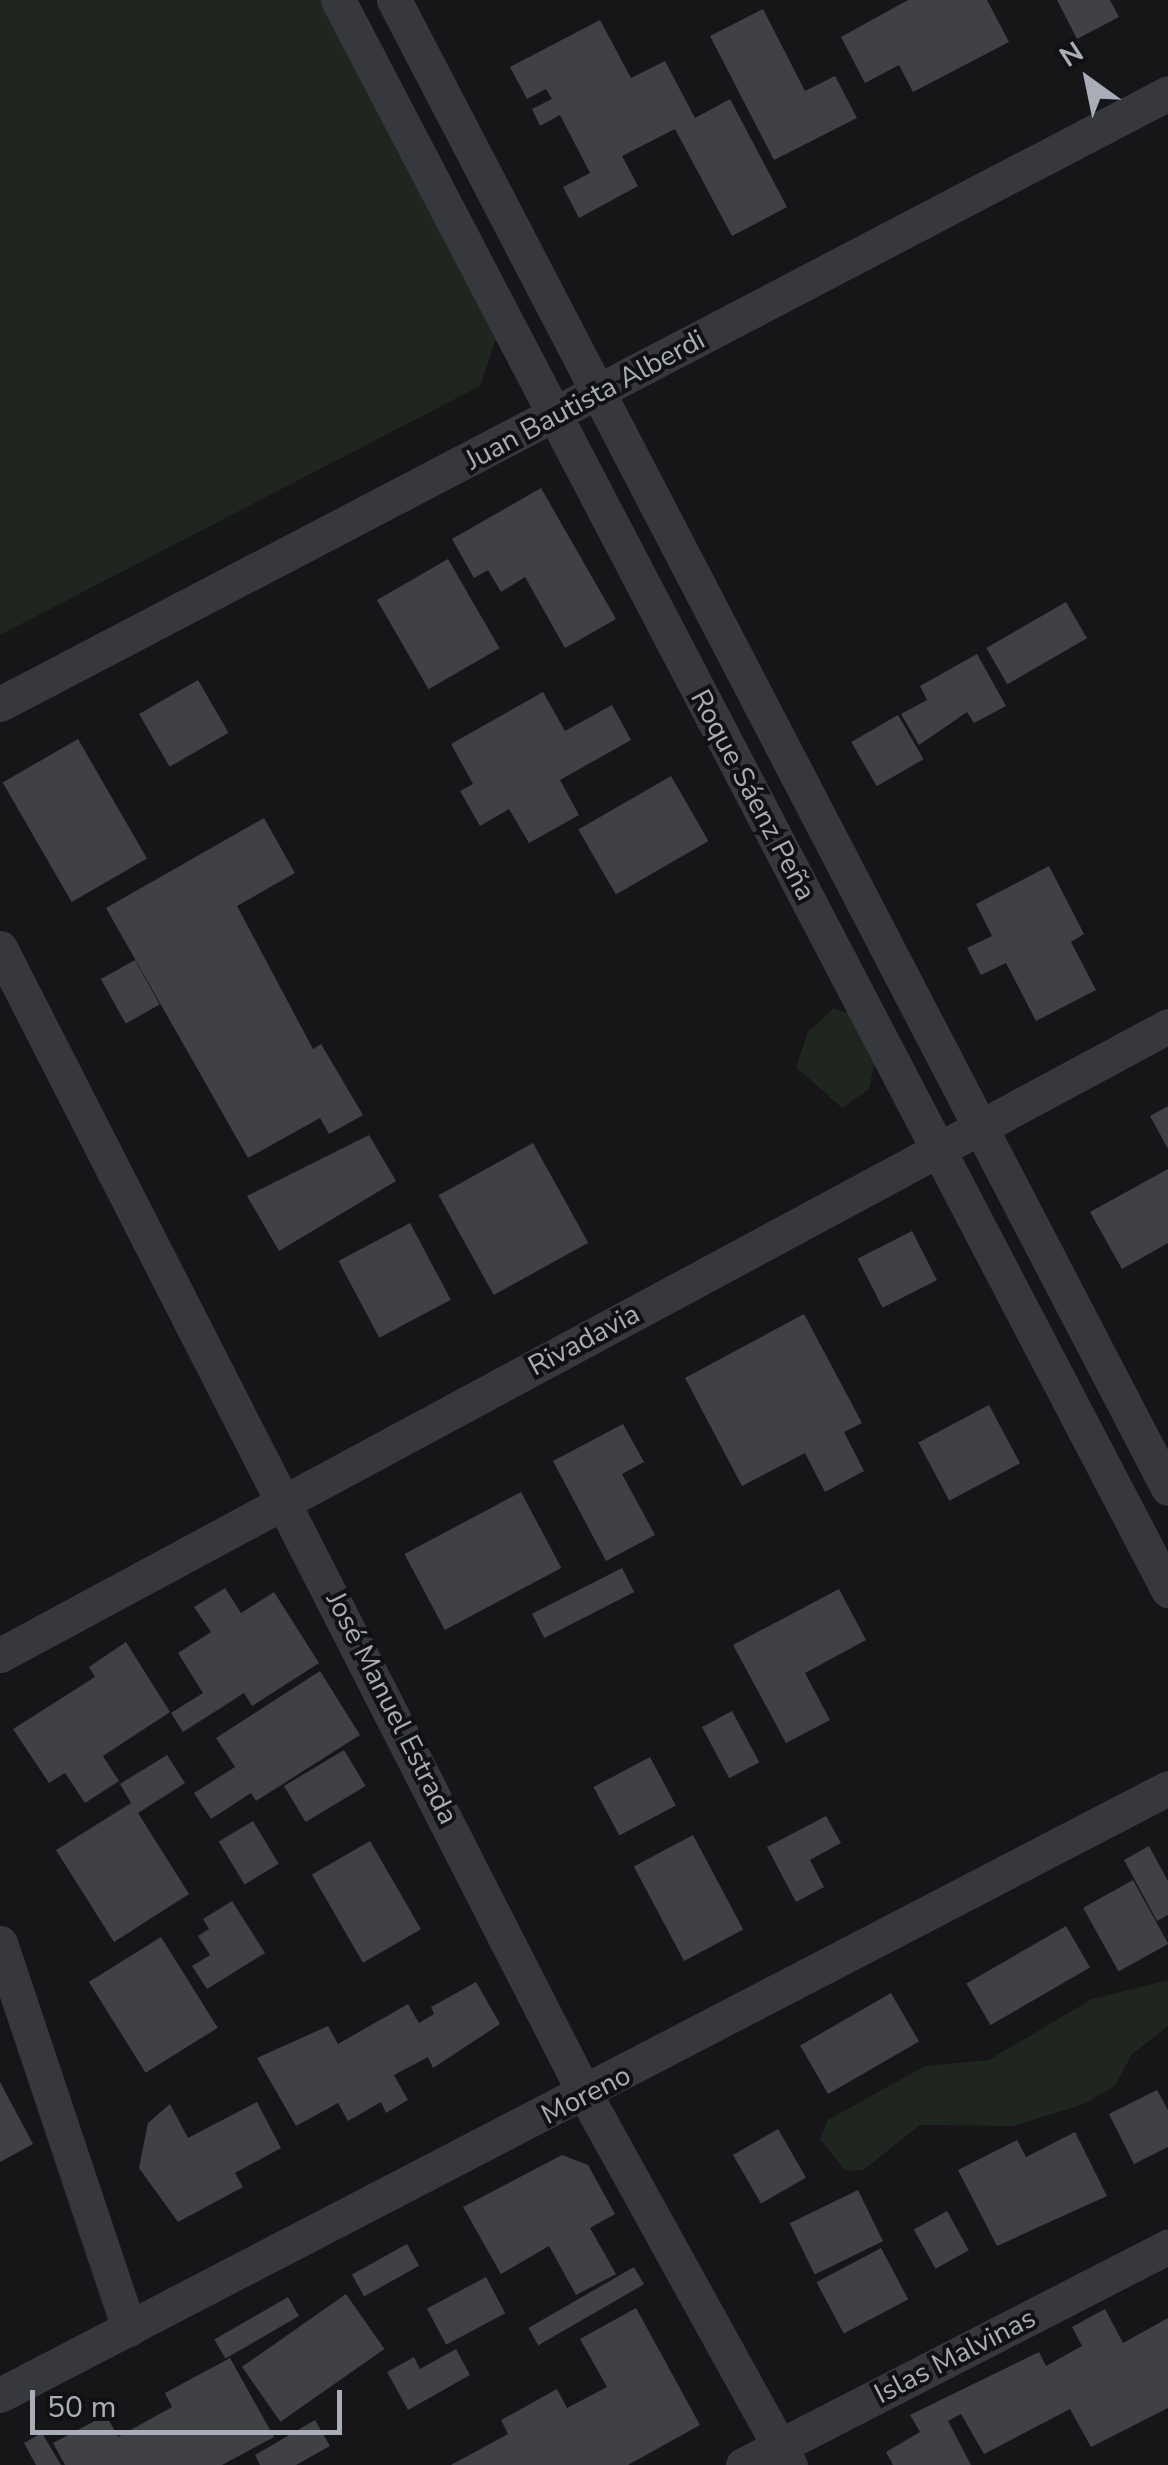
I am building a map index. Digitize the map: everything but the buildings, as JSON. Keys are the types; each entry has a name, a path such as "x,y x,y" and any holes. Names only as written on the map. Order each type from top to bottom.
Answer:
{"street":[{"name":"Roque Sáenz Peña","path":"338,0 1168,1590"},
{"name":"Roque Sáenz Peña","path":"394,0 1168,1488"},
{"name":"Juan Bautista Alberdi","path":"0,704 1168,92"},
{"name":"José Manuel Estrada","path":"0,948 288,1500 586,2096 785,2455"},
{"name":"Rivadavia","path":"0,1655 1168,1026"},
{"name":"Moreno","path":"0,2395 586,2096 1168,1788"},
{"path":"0,1943 130,2329"},
{"name":"Islas Malvinas","path":"743,2465 785,2455 1168,2247"}],"shaded area":[{"path":"0,0 323,0 501,324 480,386 0,635"},
{"path":"834,1008 865,1020 877,1052 869,1089 842,1108 796,1067 808,1032"},
{"path":"1168,1980 1168,2026 1132,2054 1115,2086 1084,2104 1014,2126 920,2125 863,2170 846,2171 820,2139 828,2120 925,2066 989,2060 1092,1999"}]}
